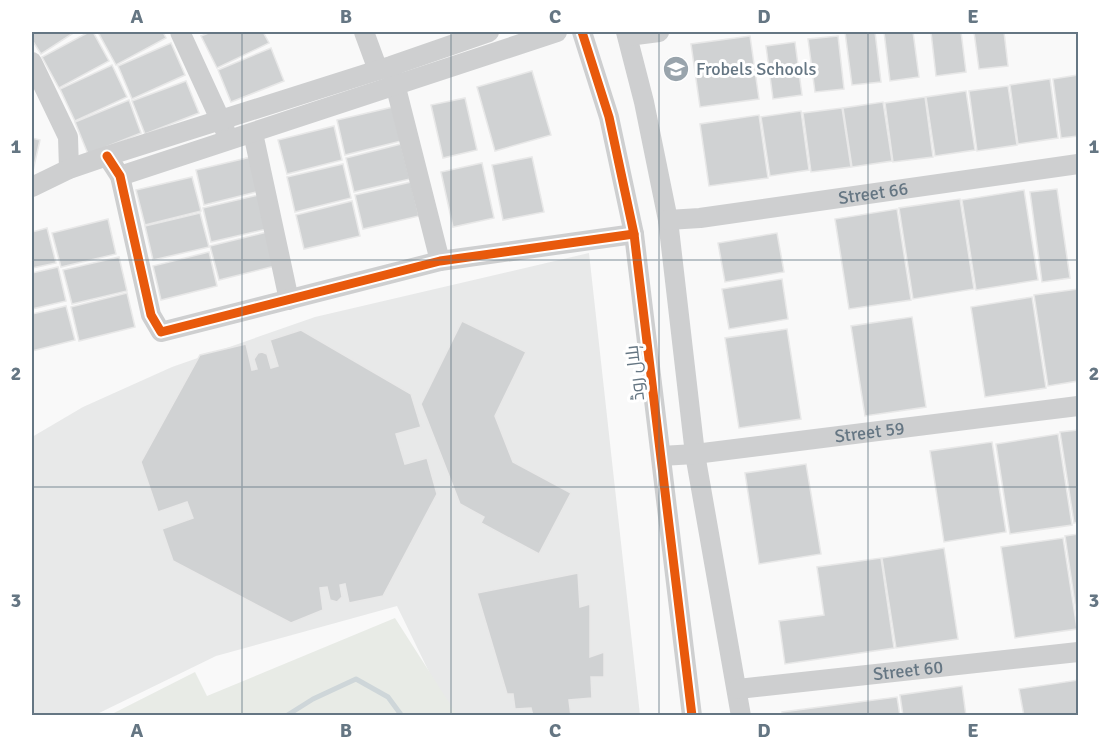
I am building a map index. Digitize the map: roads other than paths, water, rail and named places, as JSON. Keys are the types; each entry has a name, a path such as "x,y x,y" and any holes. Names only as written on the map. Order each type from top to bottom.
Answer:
{"street":[{"path":"180,32 230,140"},
{"path":"364,32 388,74 440,261"},
{"path":"120,176 254,133 489,32"},
{"path":"32,188 69,170 106,156 221,119 557,32"},
{"name":"ہلال روڈ","path":"582,32 609,117 634,234 692,716"},
{"path":"659,32 627,34 644,102 668,220 695,454 741,716"},
{"path":"32,62 68,137 69,170"},
{"path":"254,133 289,300"},
{"path":"106,156 120,176 151,315 160,333 440,261 634,234"},
{"name":"Street 66","path":"668,220 700,218 1078,164"},
{"name":"Street 59","path":"661,456 695,454 1078,406"},
{"name":"Street 60","path":"738,689 1078,652"}],"waterway":[{"path":"286,716 313,699 356,679 388,697 402,716"}],"place":[{"name":"Frobels Schools","path":"676,69"}]}
